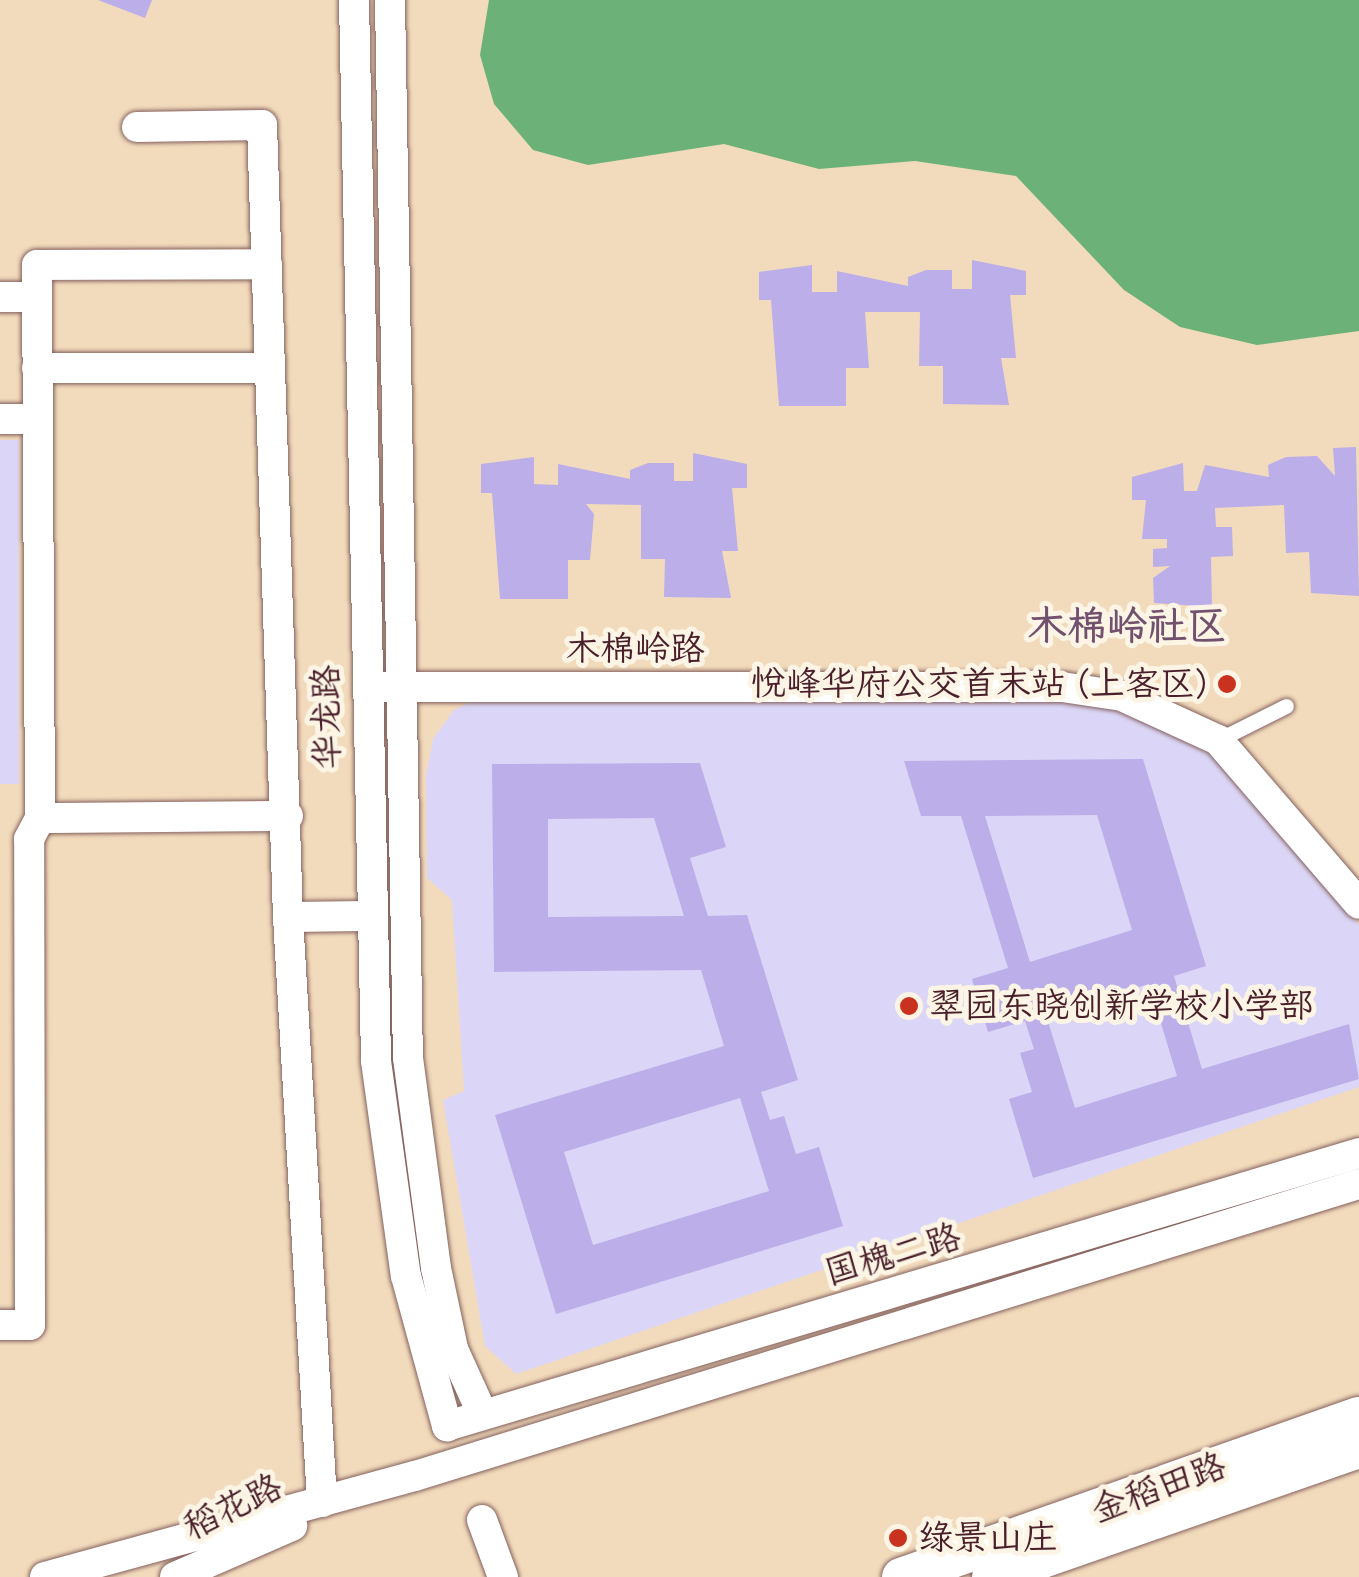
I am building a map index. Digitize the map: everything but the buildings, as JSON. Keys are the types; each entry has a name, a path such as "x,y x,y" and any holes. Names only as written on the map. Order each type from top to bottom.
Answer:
{"street":[{"name":"华龙路","path":"354,0 367,916 389,1180 422,1354 446,1426"},
{"name":"华龙路","path":"390,0 397,686 408,1058 436,1268 453,1349 482,1414"},
{"path":"137,127 262,125 288,816 288,917 322,1502"},
{"path":"0,1325 30,1325 15,1060 30,839 40,818 37,266 268,264"},
{"path":"0,297 37,297"},
{"path":"37,368 269,368"},
{"path":"0,419 37,419"},
{"name":"木棉岭路","path":"364,686 1062,686 1164,709 1218,740 1359,904"},
{"path":"40,818 288,816"},
{"path":"288,917 367,916"},
{"name":"国槐二路","path":"446,1426 1359,1152"},
{"name":"国槐二路","path":"46,1577 322,1502 1359,1184"},
{"path":"890,1295 899,1324"},
{"name":"金稻田路","path":"902,1577 1359,1416"},
{"name":"金稻田路","path":"991,1577 1359,1450"},
{"name":"稻花路","path":"176,1577 294,1525 322,1502"},
{"path":"482,1520 502,1577"}],"lane":[{"path":"1218,740 1286,706"}],"shaded area":[{"path":"0,440 19,440 19,784 0,784"},
{"name":"翠园东晓创新学校小学部","path":"1120,696 1251,760 1359,925 1359,1087 516,1374 485,1346 443,1100 464,1091 452,900 427,878 426,776 433,739 454,710 479,698"}],"green space":[{"path":"489,0 1359,0 1359,331 1257,345 1180,327 1124,290 1016,176 915,161 819,169 724,144 588,165 533,150 494,104 480,55"}],"place":[{"name":"悦峰华府公交首末站 (上客区)","path":"1227,684"},
{"name":"翠园东晓创新学校小学部","path":"909,1006"},
{"name":"绿景山庄","path":"898,1538"}],"district":[{"name":"木棉岭社区","path":"1127,626"}]}
